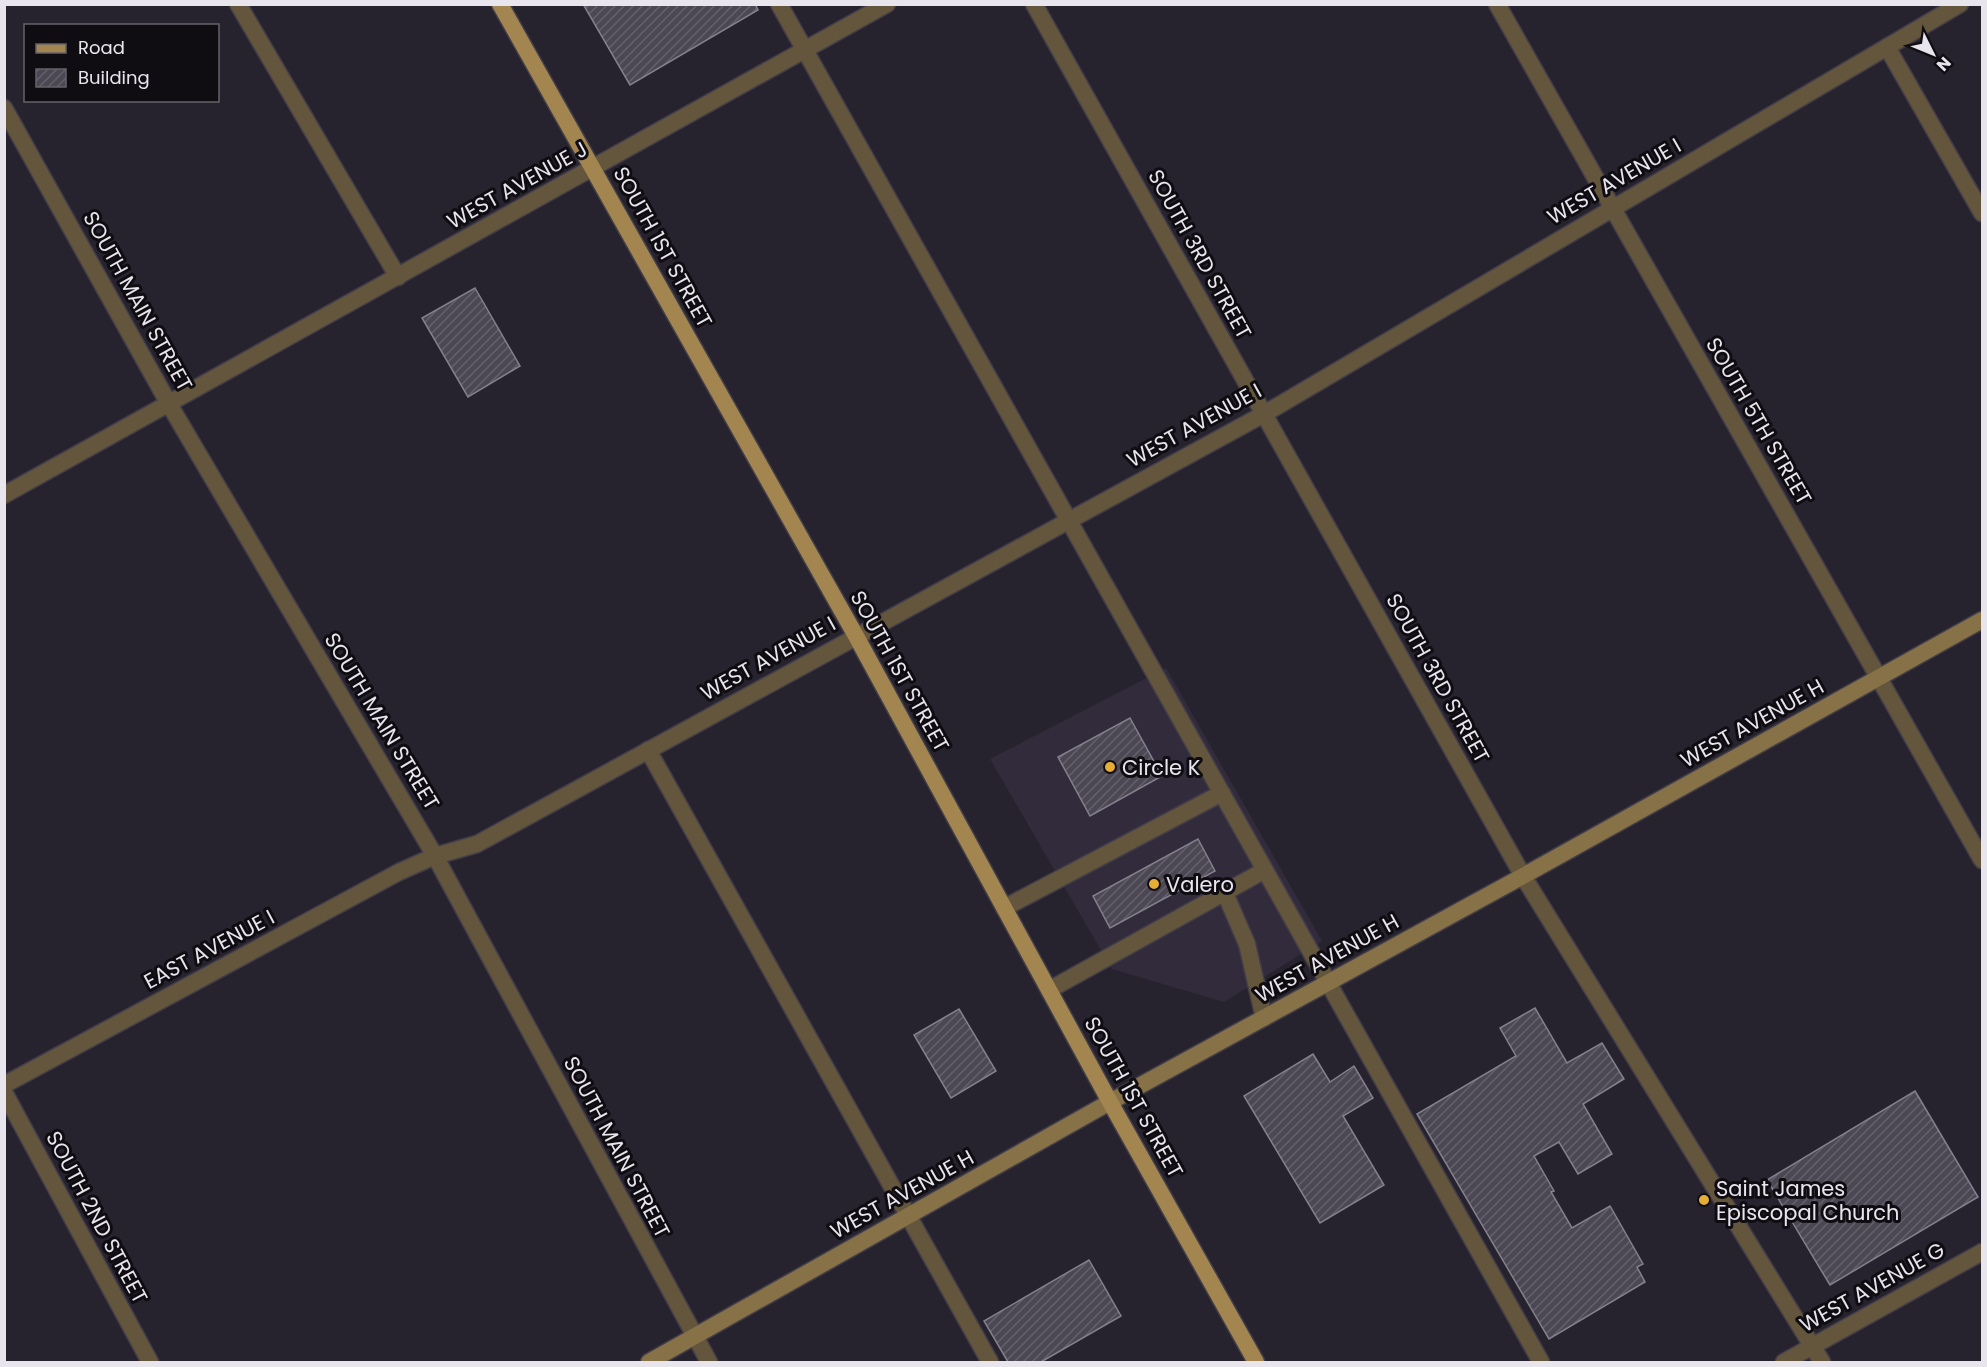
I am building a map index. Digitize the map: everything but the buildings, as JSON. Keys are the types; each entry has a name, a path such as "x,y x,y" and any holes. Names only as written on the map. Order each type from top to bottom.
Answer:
{"main road":[{"name":"SOUTH 1ST STREET","path":"500,4 856,636 1110,1102 1256,1362"},
{"name":"WEST AVENUE H","path":"649,1362 1110,1102 1983,620"}],"street":[{"path":"238,4 398,277"},
{"path":"779,4 1542,1362"},
{"name":"WEST AVENUE J","path":"4,495 887,4"},
{"name":"SOUTH 3RD STREET","path":"1034,4 1523,876 1822,1362"},
{"name":"SOUTH 5TH STREET","path":"1497,4 1983,860"},
{"name":"WEST AVENUE I","path":"435,856 477,844 1264,414 1960,4"},
{"path":"1887,47 1983,213"},
{"name":"SOUTH MAIN STREET","path":"4,108 169,404 435,856 709,1362"},
{"path":"648,750 990,1362"},
{"path":"1004,908 1222,793"},
{"name":"EAST AVENUE I","path":"4,1085 399,872 435,856"},
{"path":"1049,990 1265,870"},
{"path":"1225,893 1247,944 1264,1018"},
{"name":"SOUTH 2ND STREET","path":"4,1092 150,1362"},
{"name":"WEST AVENUE G","path":"1784,1362 1983,1252"}],"shaded area":[{"path":"1166,668 1322,941 1224,1002 1112,969 990,759"}],"place":[{"name":"Circle K","path":"1110,767"},
{"name":"Valero","path":"1154,884"},
{"name":"Saint James Episcopal Church","path":"1704,1200"}]}
